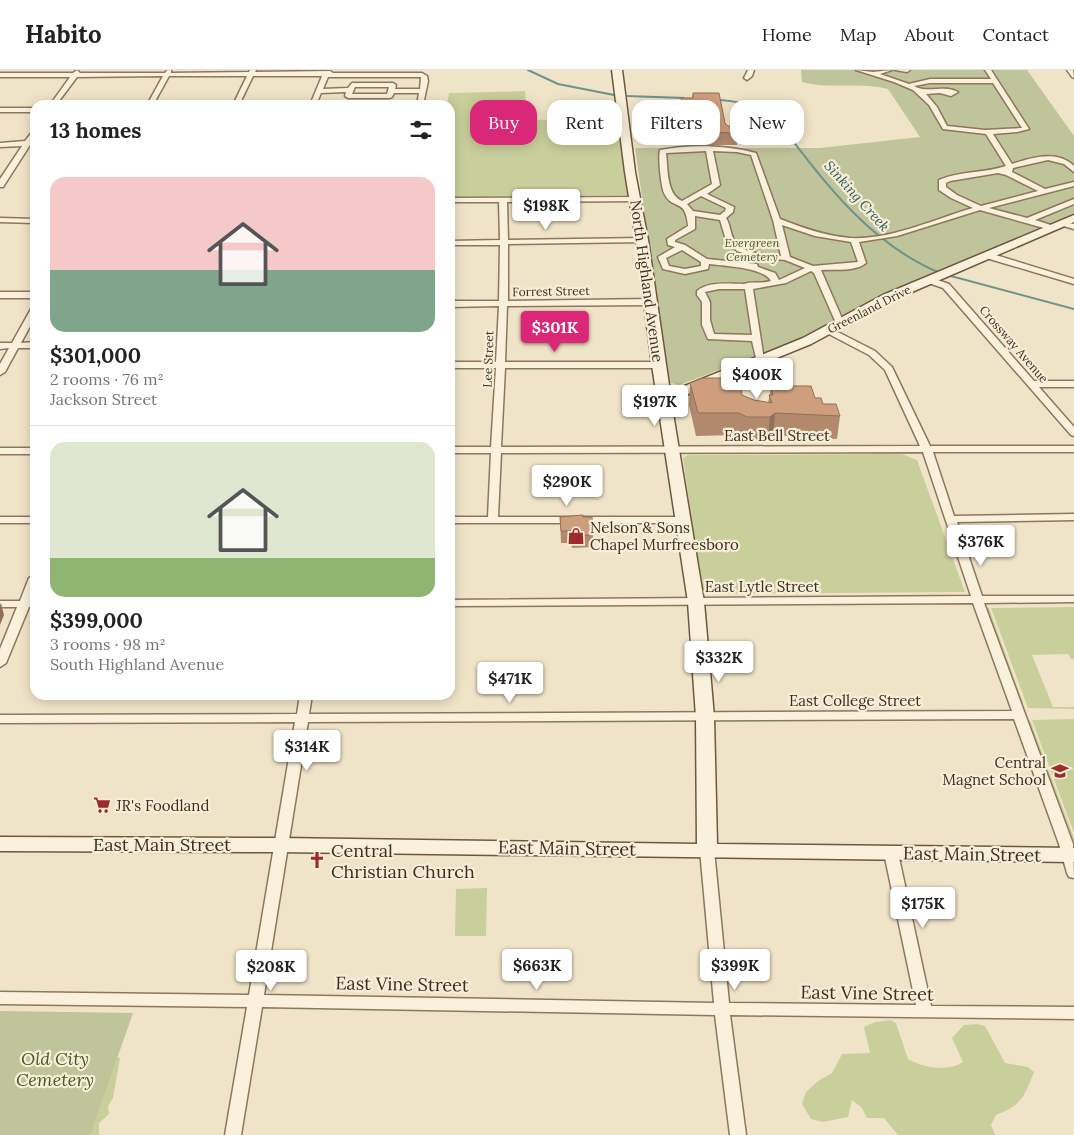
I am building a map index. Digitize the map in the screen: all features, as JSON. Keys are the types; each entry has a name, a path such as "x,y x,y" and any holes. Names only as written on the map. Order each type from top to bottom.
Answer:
{"street":[{"path":"315,100 326,74 340,70"},
{"name":"North Highland Avenue","path":"617,70 664,399 696,602 705,717 707,850"},
{"path":"747,78 751,70"},
{"path":"859,70 919,92 932,104 945,128 988,131 1026,129 988,70"},
{"path":"872,74 889,70"},
{"path":"898,70 908,70"},
{"path":"1070,70 1074,76"},
{"path":"238,100 252,72"},
{"path":"0,75 252,72 422,76 425,77 421,100"},
{"path":"57,100 76,73"},
{"path":"153,100 168,73"},
{"path":"906,86 930,81 995,81"},
{"path":"352,85 393,85 390,96 348,96 350,90 352,85"},
{"path":"318,91 350,90"},
{"path":"392,91 423,91"},
{"path":"919,92 942,92"},
{"path":"0,110 30,110"},
{"path":"988,131 1009,170 1044,191"},
{"path":"0,144 30,143"},
{"path":"0,185 30,144"},
{"path":"683,204 688,198 708,192 716,185 709,149"},
{"path":"772,284 776,282 772,275 760,268 705,261 682,246 671,243 671,239 692,227 691,213 683,204 676,202 668,193 662,151 709,149 738,150 754,154 777,220 786,258"},
{"path":"1050,228 1029,220 978,208 949,194 942,188 942,182 948,179 1009,170 1027,160 1055,159 1066,162 1074,170"},
{"path":"777,220 802,231 854,240 879,237 978,208 1074,184"},
{"path":"702,194 730,208 729,212 722,218"},
{"path":"455,200 635,199"},
{"name":"Lee Street","path":"493,520 502,365 505,243 503,200"},
{"path":"1029,220 1074,201"},
{"path":"691,213 725,220 730,241 735,246 753,254 786,258 807,264 818,272 840,323"},
{"name":"Greenland Drive","path":"664,399 807,342 887,298 1050,228 1068,225 1074,218"},
{"path":"0,220 30,221"},
{"path":"455,243 642,240"},
{"path":"757,338 711,337 707,330 704,316 706,302 701,295 701,291 709,287 784,282 812,268 856,266 862,263 854,240"},
{"path":"682,246 662,257 666,267 674,271 696,271 705,266 705,261"},
{"path":"986,255 1074,282"},
{"path":"760,268 775,258"},
{"name":"Crossway Avenue","path":"938,276 1034,384 1074,433"},
{"path":"748,285 760,360"},
{"path":"0,295 30,295"},
{"name":"Forrest Street","path":"455,304 651,302"},
{"path":"0,372 30,319"},
{"path":"828,330 872,353 889,370 927,450 978,600 1072,861"},
{"path":"0,346 30,345"},
{"path":"455,365 659,365"},
{"path":"1034,384 1074,384"},
{"name":"East Bell Street","path":"455,450 927,450 1074,448"},
{"path":"0,452 30,451"},
{"path":"951,519 1074,517"},
{"path":"0,520 30,520"},
{"path":"455,520 684,520"},
{"name":"East Lytle Street","path":"455,603 1074,599"},
{"path":"0,604 30,604 0,663"},
{"path":"234,1135 305,700"},
{"name":"East College Street","path":"0,719 1020,715"},
{"name":"East Main Street","path":"0,844 707,850 891,853 1072,861"},
{"path":"707,850 722,1010 738,1135"},
{"path":"891,853 925,1012"},
{"name":"East Vine Street","path":"0,998 255,1000 722,1010 1074,1013"}],"green space":[{"name":"Evergreen Cemetery","path":"801,70 1027,70 1074,136 1074,213 872,301 806,337 679,385 669,382 635,148 820,148 920,137 888,89 802,82"},
{"path":"525,91 526,100 470,100 470,145 537,145 537,120 547,120 547,145 621,145 628,195 455,197 455,100 448,100 449,93"},
{"path":"902,454 917,460 965,592 708,594 702,591 683,458 688,455"},
{"path":"1074,607 1074,659 1071,659 1068,654 1032,655 1053,707 1074,707 1074,709 1028,708 991,608"},
{"path":"987,608 989,608 1023,703 1021,703"},
{"path":"1074,719 1074,833 1032,720"},
{"path":"1030,720 1074,838 1074,843 1028,723"},
{"path":"487,888 486,936 455,936 456,889"},
{"name":"Old City Cemetery","path":"0,1011 133,1013 90,1135 0,1135"},
{"path":"891,1020 896,1023 908,1059 921,1065 943,1068 963,1062 952,1038 964,1025 977,1024 985,1026 1005,1063 1028,1067 1034,1072 1028,1088 1017,1104 996,1115 991,1125 995,1135 898,1135 884,1118 867,1118 862,1108 852,1100 848,1117 823,1122 811,1119 802,1104 806,1092 818,1081 832,1073 842,1054 870,1053 864,1027 875,1022"},
{"path":"110,1055 120,1058 113,1098 108,1106 109,1114 99,1123 99,1135 71,1135"}],"building":[{"path":"693,93 719,93 725,123 730,126 730,133 720,133 720,100 682,100 681,98 693,98"},
{"path":"703,378 740,378 742,395 754,400 772,403 769,395 773,395 771,388 776,388 775,386 811,386 815,398 821,398 823,404 836,404 840,416 775,413 770,417 747,417 739,413 698,413 690,383"},
{"path":"583,515 583,517 592,517 593,535 572,536 571,531 561,531 560,517"}],"waterway":[{"name":"Sinking Creek","path":"528,70 558,84 614,95"},
{"name":"Sinking Creek","path":"626,96 684,98"},
{"name":"Sinking Creek","path":"720,100 730,101"},
{"name":"Sinking Creek","path":"796,145 832,189 870,228 892,246 915,261 940,273"},
{"name":"Sinking Creek","path":"947,275 1074,309"}],"place":[{"name":"Nelson & Sons Chapel Murfreesboro","path":"576,536"},
{"name":"Central Magnet School","path":"1060,771"},
{"name":"JR's Foodland","path":"102,805"},
{"name":"Central Christian Church","path":"317,860"}]}
